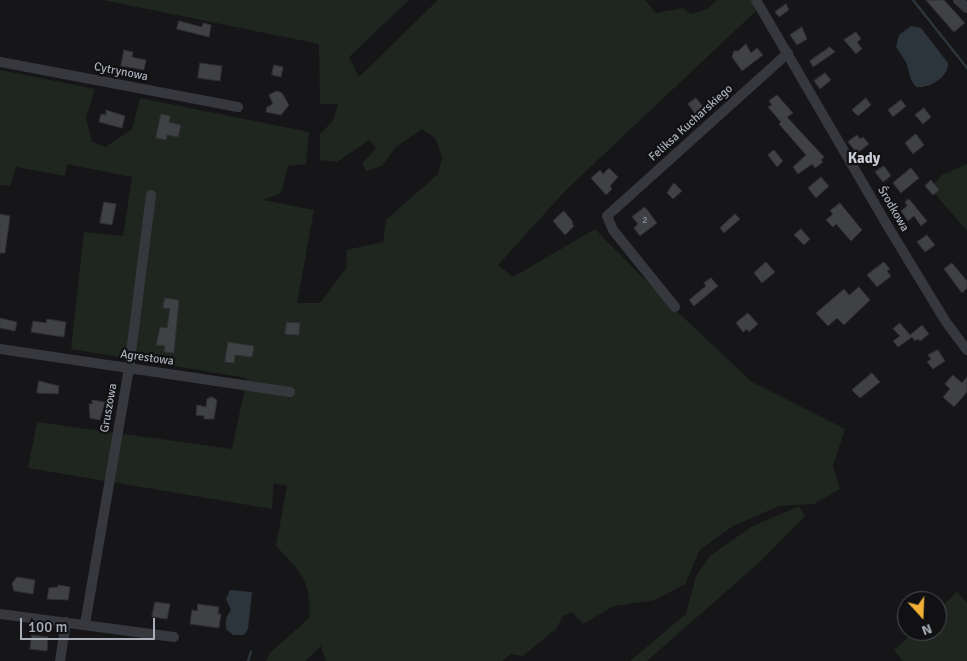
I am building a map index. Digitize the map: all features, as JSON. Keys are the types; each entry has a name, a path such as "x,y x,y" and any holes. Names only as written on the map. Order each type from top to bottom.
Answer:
{"street":[{"name":"Środkowa","path":"756,0 891,232 946,322 967,350"},
{"path":"958,0 967,8"},
{"name":"Feliksa Kucharskiego","path":"675,308 613,230 606,216 788,53"},
{"name":"Cytrynowa","path":"0,62 238,107"},
{"name":"Gruszowa","path":"85,624 129,368 151,195"},
{"name":"Agrestowa","path":"0,349 290,392"},
{"path":"0,614 174,637"},
{"path":"60,661 66,622"}],"shaded area":[{"path":"103,0 409,0 349,57 359,77 438,0 645,0 656,13 683,8 691,14 707,9 717,0 751,0 757,10 566,190 498,265 513,277 595,229 668,303 752,382 845,429 833,466 840,489 814,504 779,506 733,526 700,550 685,584 655,600 614,606 583,624 572,612 562,617 557,628 523,656 511,654 502,661 326,661 321,646 305,661 266,661 269,654 309,618 308,595 303,578 276,546 287,486 274,483 272,509 28,468 37,422 232,449 247,378 71,349 84,232 123,236 132,177 67,164 65,176 16,167 10,186 0,185 0,70 95,89 86,117 92,142 106,147 132,129 140,98 309,132 306,164 288,166 281,193 263,200 314,210 297,303 320,303 347,267 346,250 383,242 386,220 438,174 442,157 435,138 422,129 396,147 382,166 366,171 362,164 376,148 369,140 337,162 320,160 320,134 333,121 338,104 320,104 319,44"},
{"path":"911,26 921,28 948,63 942,77 927,86 916,87 911,80 906,62 896,47 899,35"},
{"path":"967,164 967,231 930,188 942,175"},
{"path":"799,506 805,516 761,561 647,661 630,661 686,614 696,576 710,556 751,527"},
{"path":"230,590 252,592 248,629 244,635 233,635 226,629 226,618 231,610 226,599"},
{"path":"957,592 967,603 967,661 903,661 894,650 904,641 947,641 947,602"}],"building":[{"path":"926,0 944,0 965,23 954,32"},
{"path":"786,4 789,10 779,17 775,12"},
{"path":"179,21 202,27 203,23 211,25 209,37 177,29"},
{"path":"802,27 807,39 797,45 790,35"},
{"path":"856,32 861,39 857,42 862,49 856,54 844,40"},
{"path":"746,44 751,53 757,48 763,55 742,71 732,57 734,51 738,51"},
{"path":"830,47 835,52 813,67 810,61"},
{"path":"124,50 133,52 132,57 146,60 144,70 121,66"},
{"path":"200,63 222,66 220,81 198,78"},
{"path":"274,65 283,67 281,77 272,75"},
{"path":"825,73 831,80 820,89 814,81"},
{"path":"277,91 282,93 289,105 281,115 266,112 267,107 273,104 269,95"},
{"path":"777,95 793,113 787,117 824,157 821,160 823,162 815,168 812,164 798,174 793,167 806,155 779,124 781,122 768,107 772,105 769,101"},
{"path":"696,98 705,109 697,116 688,104"},
{"path":"866,98 871,105 858,116 852,110"},
{"path":"901,100 906,106 893,117 888,110"},
{"path":"924,108 931,117 923,124 915,115"},
{"path":"106,110 125,116 122,128 99,122 101,114 106,115"},
{"path":"161,114 170,116 169,122 181,125 178,137 167,135 166,140 156,138"},
{"path":"916,134 924,145 913,154 905,143"},
{"path":"857,135 860,139 863,137 869,144 857,153 848,142"},
{"path":"774,150 783,161 777,167 768,155"},
{"path":"884,166 891,176 883,182 875,172"},
{"path":"609,168 618,177 610,186 612,189 606,195 591,178 600,170 603,174"},
{"path":"911,168 919,178 901,193 893,183"},
{"path":"821,177 829,186 816,198 808,188"},
{"path":"931,180 939,190 933,195 925,186"},
{"path":"674,183 682,191 673,199 667,193"},
{"path":"909,199 927,221 921,226 914,216 908,221 901,211 907,206 905,202"},
{"path":"104,202 116,204 112,225 100,223"},
{"path":"840,203 862,230 851,241 836,224 833,227 826,220 833,214 830,211"},
{"path":"645,207 657,223 640,236 634,228 638,224 632,217"},
{"path":"564,211 574,226 565,235 553,221"},
{"path":"0,214 10,216 5,253 0,253"},
{"path":"735,214 740,219 724,233 720,228"},
{"path":"801,229 810,239 804,245 794,235"},
{"path":"927,235 935,245 925,252 917,242"},
{"path":"766,262 775,272 762,283 754,273"},
{"path":"884,262 890,269 887,271 891,276 877,287 867,275"},
{"path":"952,263 967,281 967,288 962,293 944,269"},
{"path":"711,278 718,286 694,306 689,300 706,286 704,283"},
{"path":"859,287 870,300 844,325 837,318 828,326 816,313 844,289 849,295"},
{"path":"165,298 179,300 174,353 164,352 165,346 156,345 160,327 167,328 170,309 163,308"},
{"path":"748,313 758,324 749,332 747,329 743,332 736,323"},
{"path":"0,318 17,322 15,331 0,328"},
{"path":"47,319 66,322 64,337 31,332 33,321 46,323"},
{"path":"287,322 300,323 299,335 285,334"},
{"path":"900,323 910,335 922,325 929,334 920,341 918,339 915,341 912,337 898,347 893,341 900,336 893,329"},
{"path":"228,342 254,346 252,357 235,355 234,363 225,362"},
{"path":"938,350 945,361 933,369 927,362 931,359 928,355"},
{"path":"872,373 880,382 860,398 852,390"},
{"path":"953,375 962,383 967,377 967,392 954,407 943,397 950,389 945,384"},
{"path":"39,381 59,386 58,394 37,393"},
{"path":"212,397 217,400 214,419 204,419 204,416 196,415 197,405 206,407 207,399"},
{"path":"92,400 105,402 100,420 90,418 89,404 92,404"},
{"path":"17,577 35,580 33,594 14,591 12,584"},
{"path":"58,585 70,587 68,600 47,599 49,588 58,587"},
{"path":"155,602 170,604 167,619 152,617"},
{"path":"198,604 219,607 218,614 221,614 219,628 190,624 192,610 197,611"},
{"path":"32,635 48,637 47,651 30,649"}],"waterway":[{"path":"913,0 967,68"},
{"path":"248,661 251,652"}],"district":[{"name":"Kady","path":"864,159"}]}
